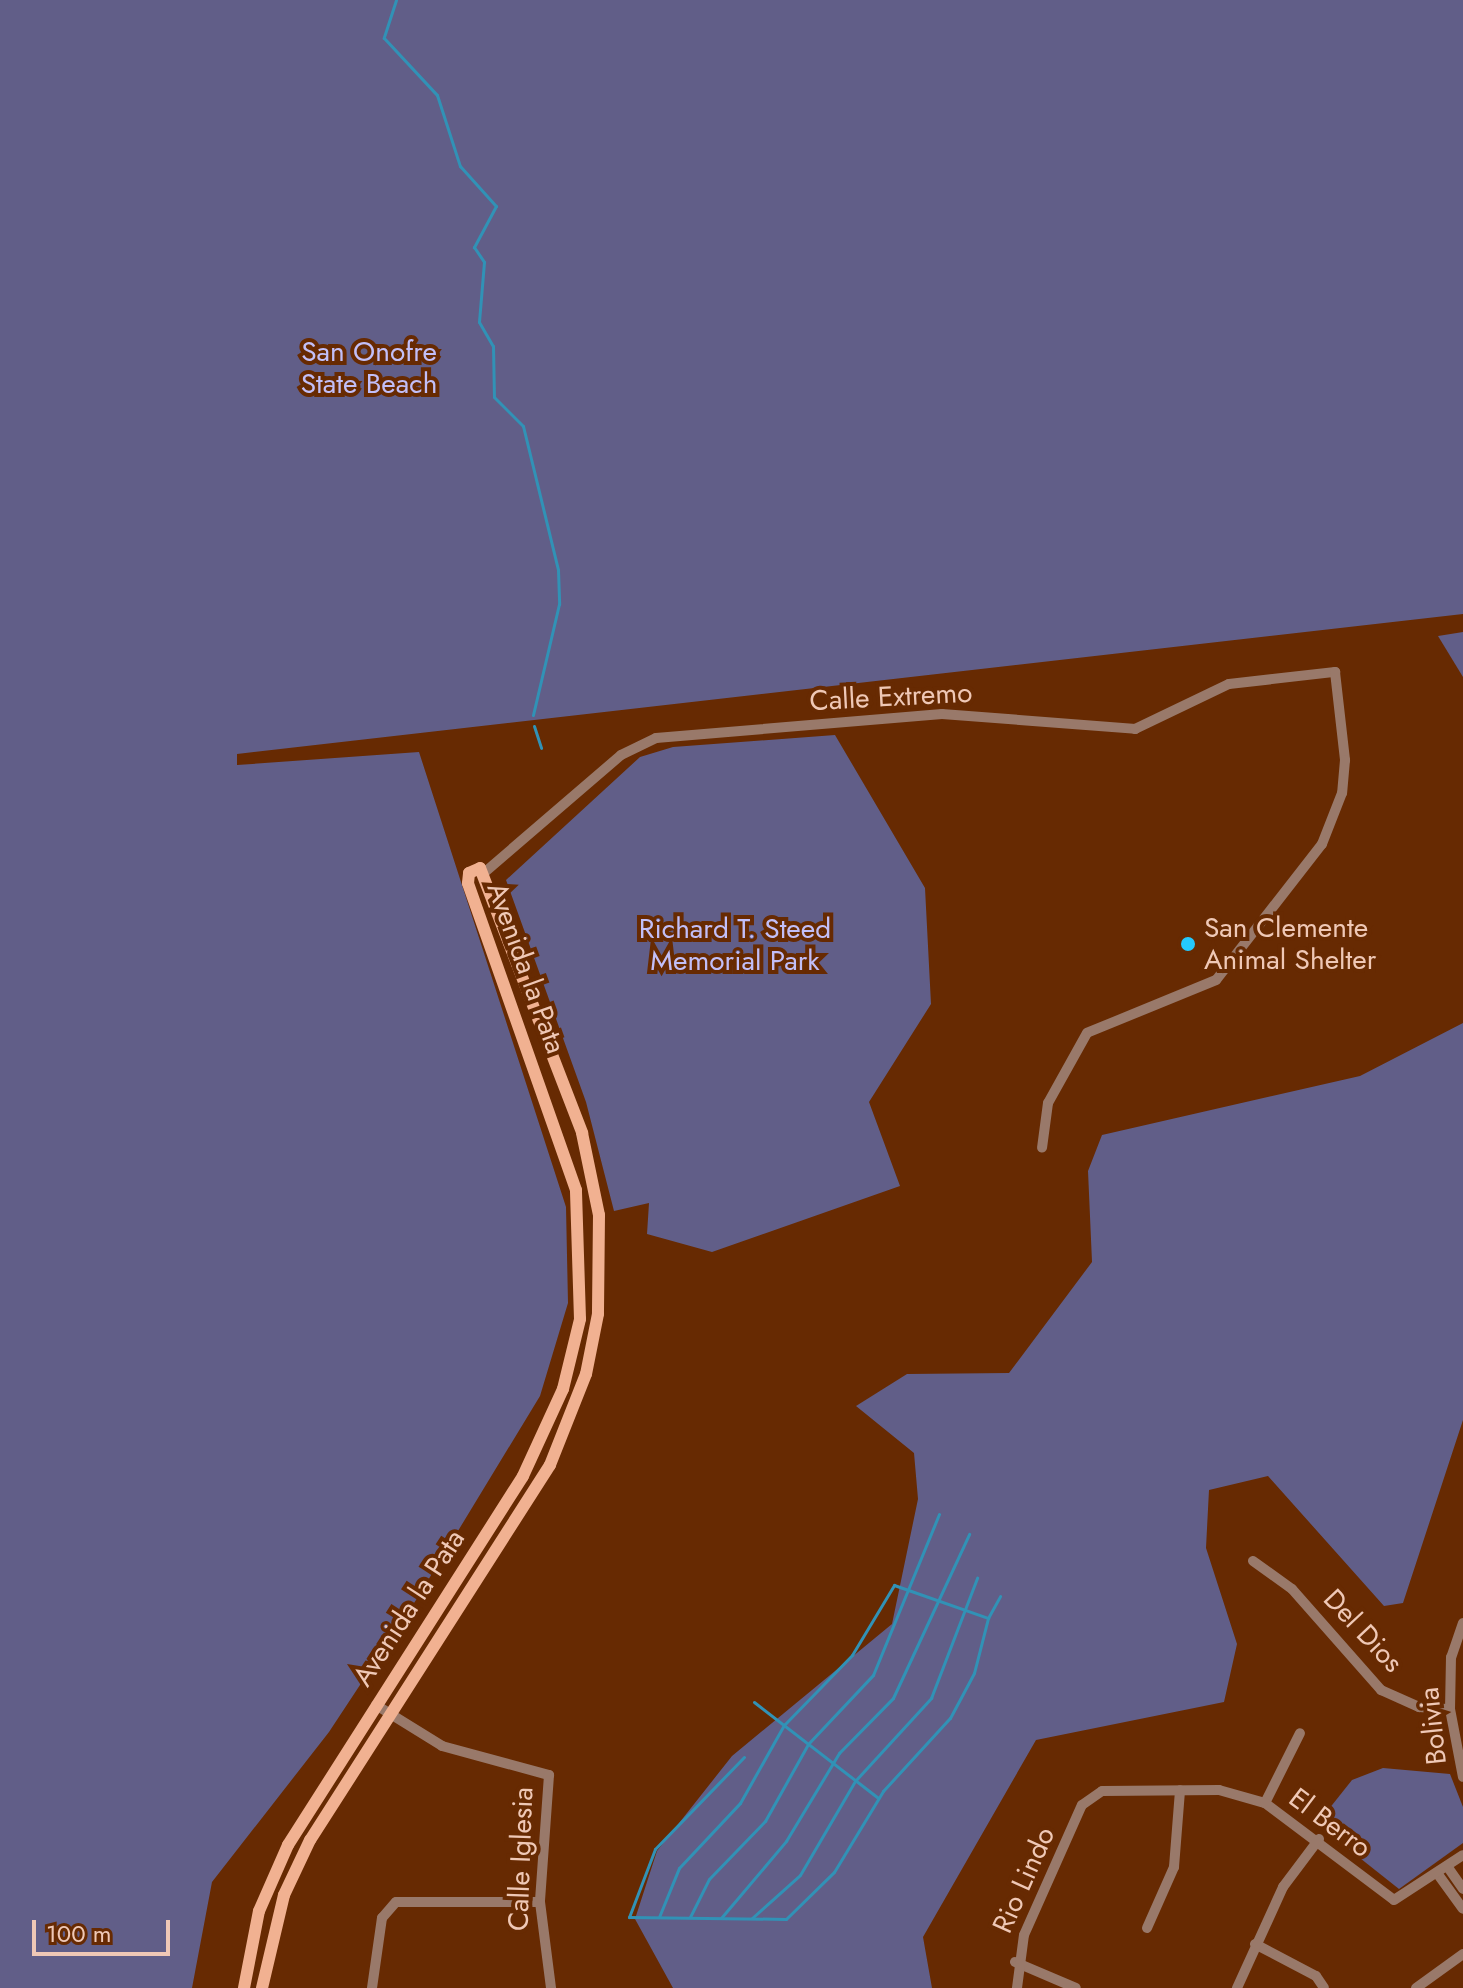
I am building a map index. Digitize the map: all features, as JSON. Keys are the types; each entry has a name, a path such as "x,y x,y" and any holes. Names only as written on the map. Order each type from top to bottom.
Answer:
{"main road":[{"name":"Avenida la Pata","path":"244,1988 259,1911 288,1845 523,1476 563,1389 580,1319 576,1190 468,883 474,868 485,872 582,1133 599,1215 598,1314 586,1374 550,1465 310,1840 284,1895 262,1988"}],"street":[{"name":"Calle Extremo","path":"485,872 621,755 656,738 942,714 1135,729 1229,684 1335,672 1345,760 1322,844 1216,980 1087,1033 1048,1103 1042,1148"},
{"name":"Del Dios","path":"1253,1561 1292,1589 1381,1690 1419,1707 1450,1709"},
{"name":"Bolivia","path":"1463,1623 1451,1657 1450,1709 1463,1777"},
{"name":"Calle Iglesia","path":"376,1705 442,1746 549,1775 540,1902 551,1988"},
{"path":"1265,1803 1300,1733"},
{"path":"1147,1928 1174,1867 1180,1790"},
{"name":"El Berro","path":"1090,1795 1219,1790 1265,1803 1319,1839 1394,1900 1442,1870"},
{"name":"Rio Lindo","path":"1017,1988 1015,1962 1090,1795"},
{"path":"1237,1988 1255,1944 1319,1839"},
{"path":"1442,1870 1463,1855"},
{"path":"1442,1870 1463,1889"},
{"path":"1442,1870 1463,1909"},
{"path":"372,1988 382,1918 396,1902 540,1902"},
{"path":"1255,1944 1316,1976 1324,1988"},
{"path":"1416,1988 1463,1954"},
{"path":"1015,1962 1076,1988"}],"green space":[{"name":"San Onofre State Beach","path":"0,0 1463,0 1463,614 237,754 237,765 419,752 566,1207 568,1303 540,1396 416,1600 329,1732 212,1882 192,1988 0,1988"},
{"path":"1463,632 1463,677 1438,636"},
{"name":"Richard T. Steed Memorial Park","path":"835,735 925,888 931,1004 869,1102 900,1186 712,1252 647,1234 649,1203 614,1211 586,1102 506,880 640,757 673,747"},
{"path":"1463,1023 1463,1420 1403,1603 1384,1606 1268,1476 1209,1490 1206,1548 1237,1644 1224,1702 1036,1740 923,1937 932,1988 673,1988 635,1919 657,1851 732,1756 892,1624 918,1499 914,1453 856,1406 907,1374 1009,1373 1092,1262 1088,1171 1102,1135 1360,1076"},
{"path":"1383,1768 1450,1774 1463,1807 1463,1843 1399,1889 1317,1824 1352,1780"}],"waterway":[{"path":"396,0 384,38 437,95 460,166 496,206 474,247 484,262 479,322 493,346 494,397 523,426 558,570 559,604 533,715"},
{"path":"534,726 541,748"},
{"path":"690,1917 709,1879 765,1821 808,1744 873,1675 939,1514"},
{"path":"721,1918 786,1841 839,1753 893,1698 969,1534"},
{"path":"752,1918 800,1875 855,1781 931,1698 977,1578"},
{"path":"659,1917 679,1868 740,1803 784,1725 852,1655 894,1585 988,1618 1000,1596"},
{"path":"744,1757 655,1849 629,1917 786,1919 834,1872 883,1791 950,1718 974,1673 988,1618"},
{"path":"754,1702 878,1798"}],"place":[{"name":"San Clemente Animal Shelter","path":"1188,944"}]}
